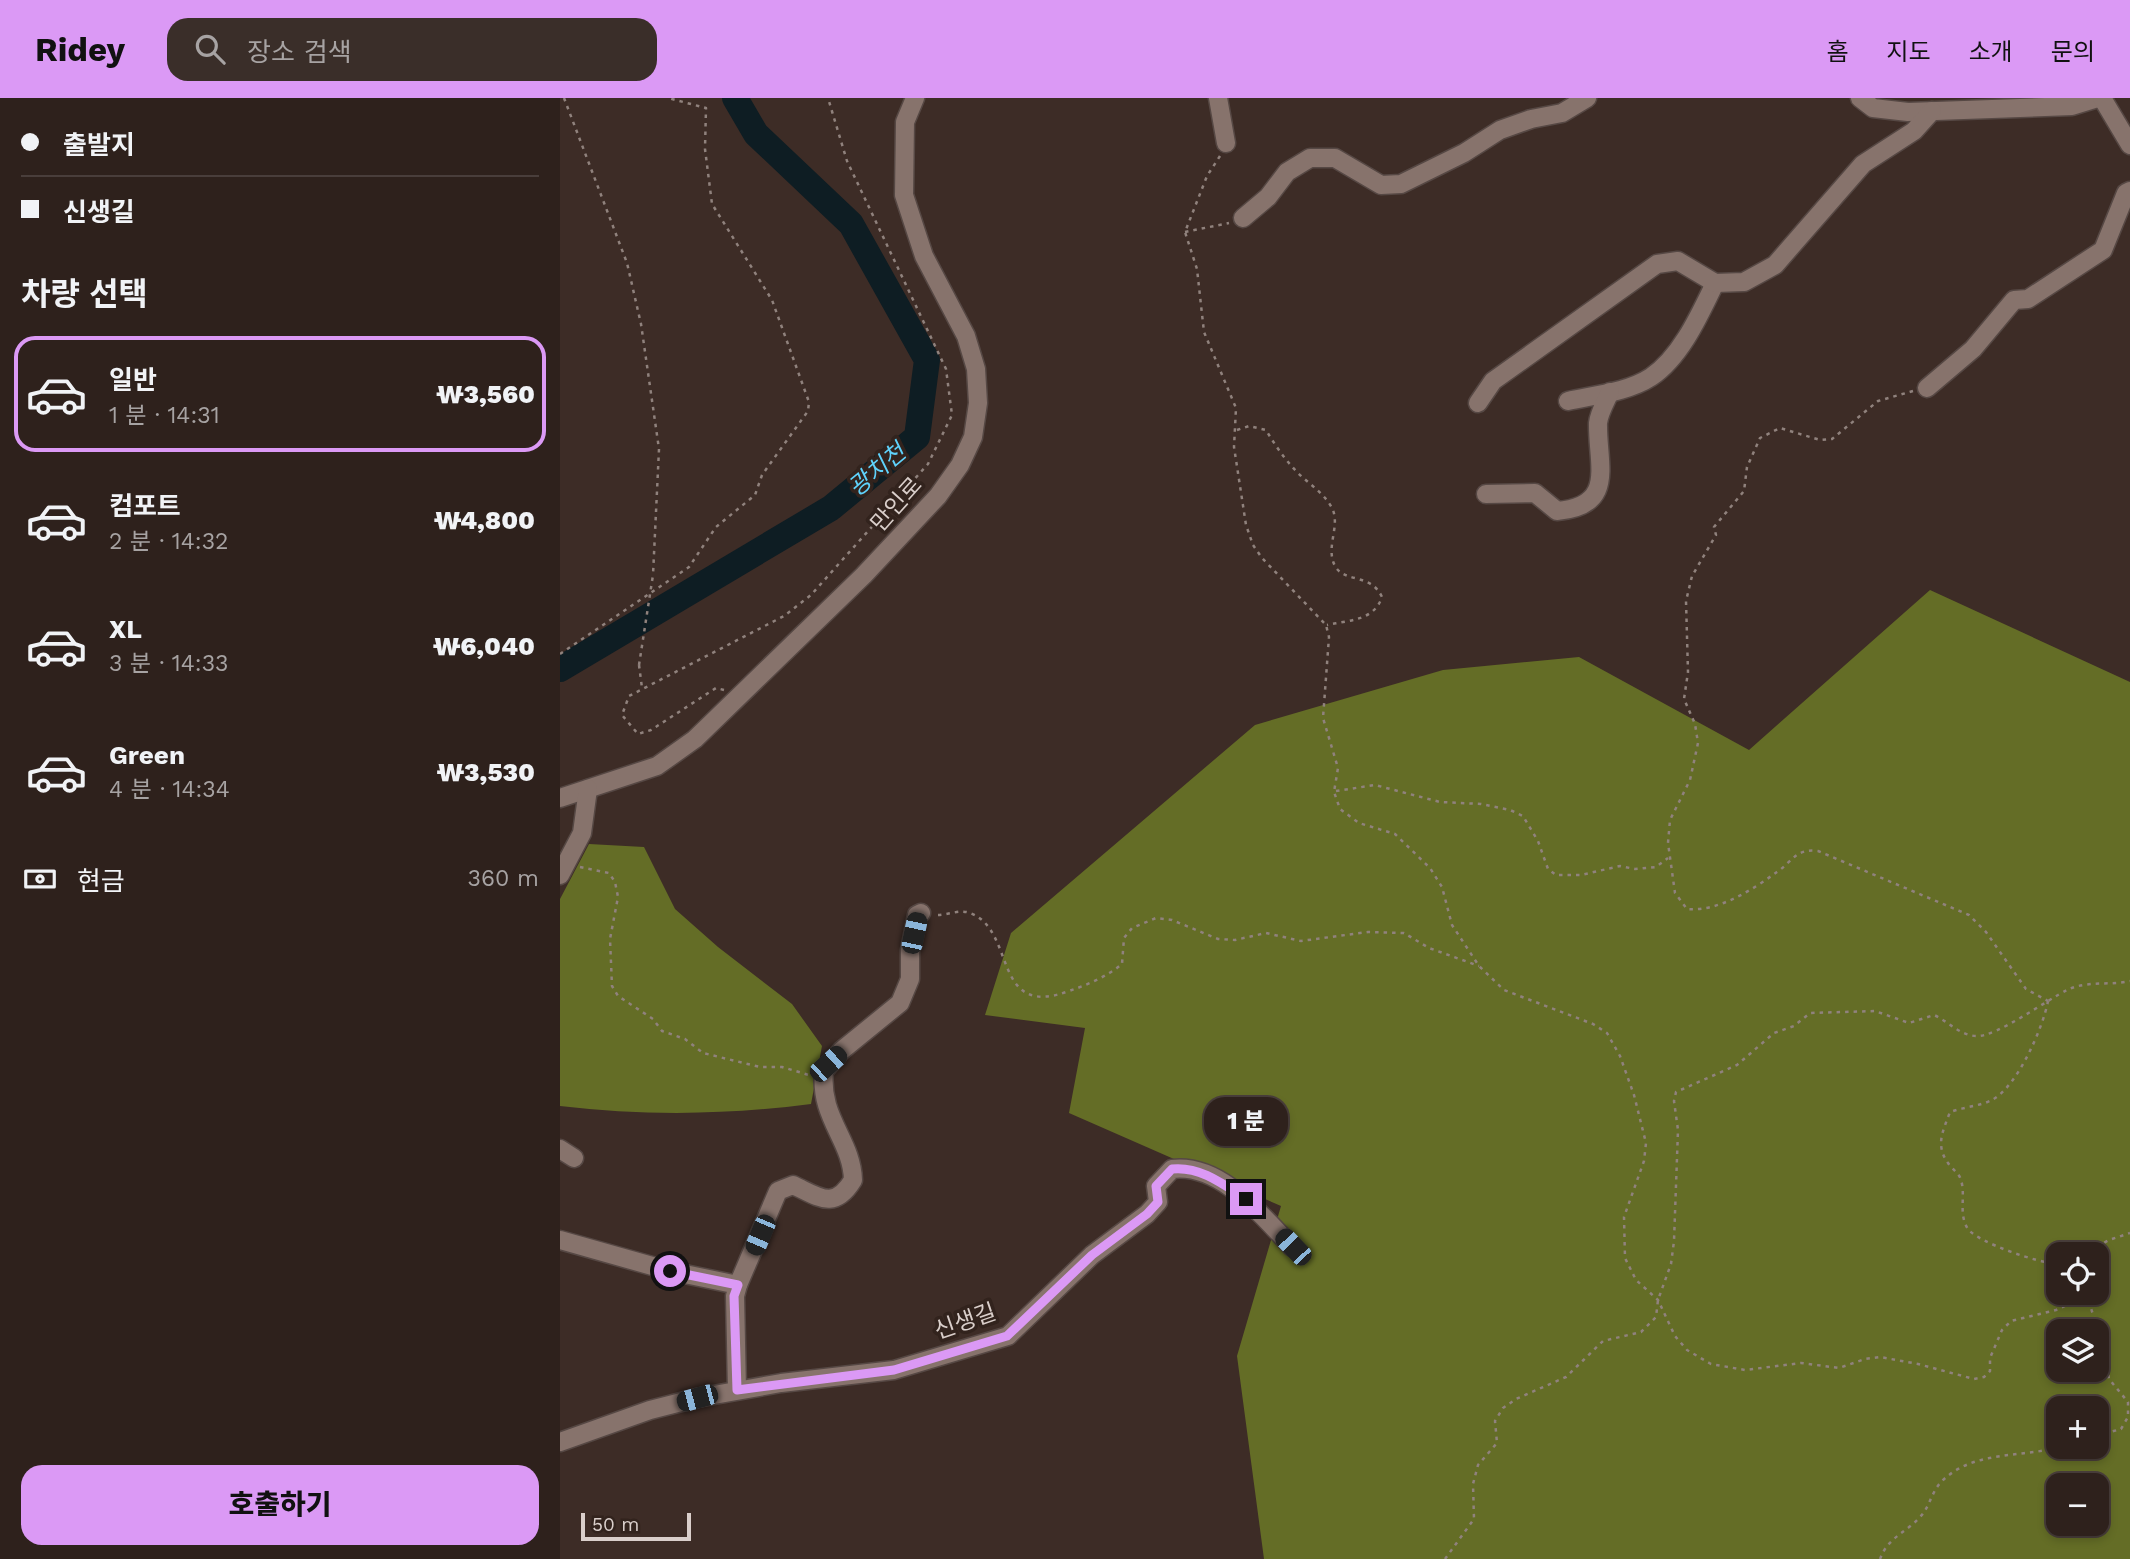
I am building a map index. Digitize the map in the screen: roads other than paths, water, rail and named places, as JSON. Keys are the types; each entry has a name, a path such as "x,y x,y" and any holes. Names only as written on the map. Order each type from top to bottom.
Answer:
{"street":[{"name":"만인로","path":"560,798 636,775 670,759 741,695 864,575 938,496 960,465 973,437 978,403 976,369 966,337 924,256 904,195 905,122 915,98"},
{"path":"1218,98 1226,143"},
{"path":"1243,218 1268,197 1287,172 1310,158 1335,158 1381,185 1401,184 1464,153 1500,130 1531,119 1562,113 1587,98"},
{"path":"1860,98 1873,108 1932,111 2072,106 2100,98 2130,145"},
{"path":"1478,403 1493,381 1657,264 1678,261 1715,284 1744,282 1774,265 1863,164 1914,131 1932,111"},
{"path":"1927,388 1973,349 2014,300 2028,299 2103,250 2126,193 2130,191"},
{"path":"1568,401 1610,392 1652,377 1674,355 1715,284"},
{"path":"1486,494 1535,493 1557,511 1578,509 1595,493 1602,480 1598,420 1610,392"},
{"path":"560,787 586,789 582,833 563,869"},
{"path":"737,1390 734,1296 738,1285 778,1191 793,1185 824,1200 838,1197 853,1180 848,1154 825,1104 823,1076 828,1064 900,1003 907,991 910,950 918,915 921,913"},
{"name":"신생길","path":"560,1442 650,1410 737,1390 894,1370 1007,1336 1092,1255 1147,1214 1158,1202 1156,1186 1172,1169 1188,1167 1224,1184 1246,1199 1293,1247"},
{"path":"560,1240 670,1271 738,1285"}],"waterway":[{"name":"광치천","path":"560,669 831,508 917,437 927,360 851,224 756,134 735,98"}]}
